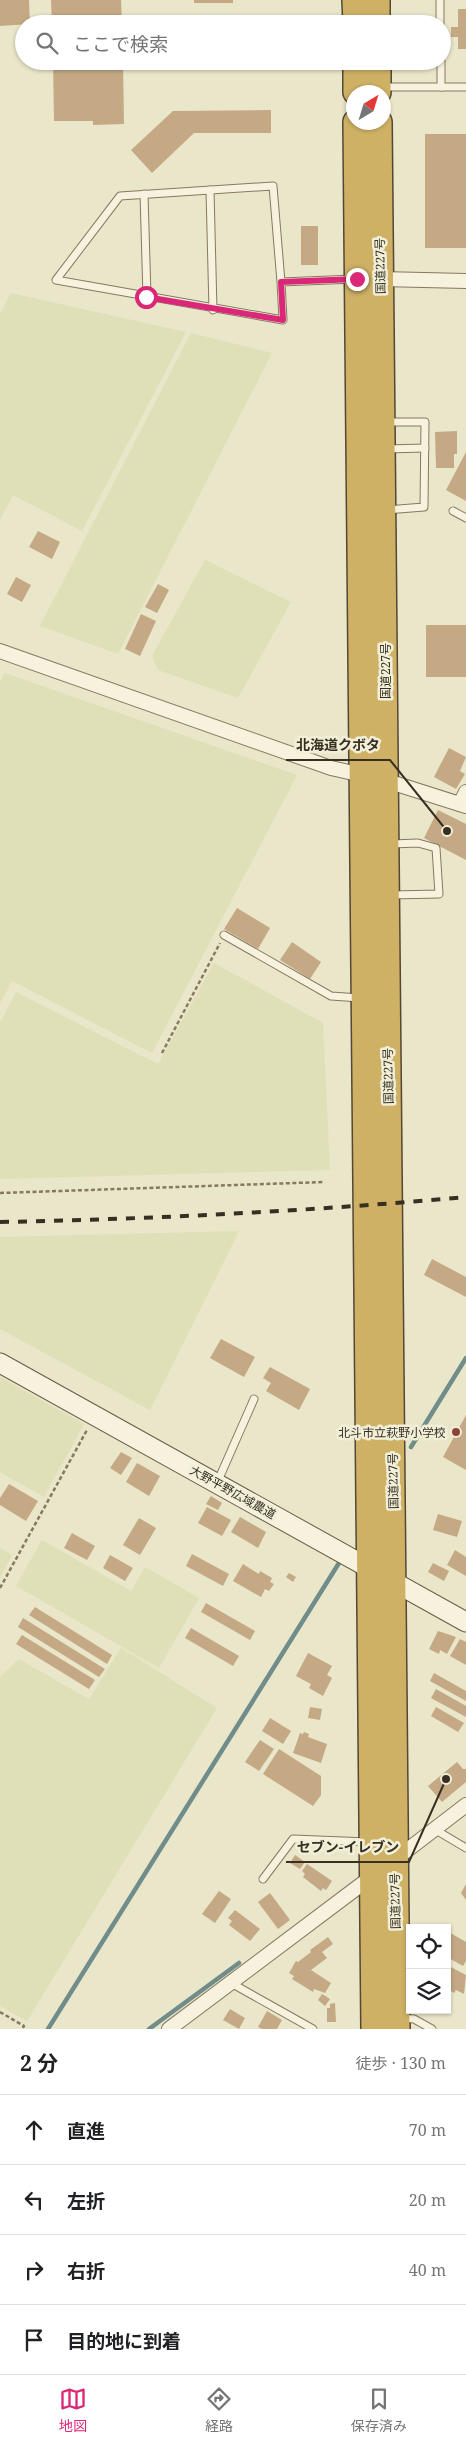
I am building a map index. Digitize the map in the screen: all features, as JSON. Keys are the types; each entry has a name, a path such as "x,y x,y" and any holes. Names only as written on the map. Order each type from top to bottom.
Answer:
{"highway":[{"path":"355,0 356,15"},
{"path":"377,0 378,15"},
{"path":"360,70 368,85"},
{"path":"372,85 376,70"},
{"name":"国道227号","path":"357,130 369,279 376,1000 394,1581 394,1860 386,2022"},
{"name":"国道227号","path":"369,279 378,130"},
{"name":"国道227号","path":"370,383 381,422 381,510 385,630 373,778 385,844 386,895 376,1000 370,1567 372,1877 386,2022"}],"street":[{"path":"369,279 466,281"},
{"path":"0,651 331,768 464,801"},
{"name":"大野平野広域農道","path":"0,1363 466,1622"},
{"path":"169,2029 466,1805"}],"lane":[{"path":"440,0 440,15"},
{"path":"441,70 441,87"},
{"path":"391,90 466,87"},
{"path":"273,186 283,320 213,310 56,280 120,196 210,190 273,186"},
{"path":"210,190 213,310"},
{"path":"144,194 146,297"},
{"path":"281,282 369,279"},
{"path":"381,422 425,422 424,507 381,510"},
{"path":"381,449 425,448"},
{"path":"453,511 466,518"},
{"path":"385,844 418,843 436,848 439,894 386,895"},
{"path":"224,935 331,996 376,1000"},
{"path":"216,1483 254,1399"},
{"path":"434,1829 466,1848"},
{"path":"263,1879 293,1839 372,1842"},
{"path":"231,1983 313,2029"},
{"path":"386,2022 414,2019 432,2029"}],"path":[{"path":"162,1053 224,935"},
{"path":"0,1193 324,1182"},
{"path":"0,1588 95,1416"},
{"path":"0,2012 24,2026 22,2029"}],"green space":[{"path":"11,293 186,332 82,531 13,495 0,520 0,314"},
{"path":"191,333 272,353 118,654 40,626"},
{"path":"205,560 291,602 238,698 158,670 152,656"},
{"path":"5,673 297,775 152,1053 12,981 0,1004 0,682"},
{"path":"214,963 323,1023 330,1170 0,1179 0,1023 16,992 158,1064"},
{"path":"239,1231 150,1410 0,1329 0,1237"},
{"path":"0,1377 84,1424 44,1497 0,1472"},
{"path":"42,1540 131,1591 145,1567 199,1598 159,1668 16,1586"},
{"path":"0,1548 12,1555 0,1578"},
{"path":"121,1648 217,1708 27,2021 0,2006 0,1677 19,1659 89,1699"}],"building":[{"path":"0,0 29,0 30,15 15,15 15,25 0,26"},
{"path":"51,0 121,0 122,15 52,15"},
{"path":"194,0 233,0 233,3 194,3"},
{"path":"458,9 466,9 466,49 458,49 458,37 451,37 451,27 458,27"},
{"path":"53,70 123,70 124,124 93,125 93,121 54,121"},
{"path":"271,110 271,133 194,133 152,173 131,150 173,111"},
{"path":"425,134 466,134 466,248 425,248"},
{"path":"301,226 318,226 318,265 301,265"},
{"path":"457,431 457,454 454,454 454,468 436,468 435,432"},
{"path":"466,452 466,501 446,490"},
{"path":"38,531 60,542 52,559 29,547"},
{"path":"16,577 31,585 22,602 7,594"},
{"path":"158,584 169,590 157,613 145,607"},
{"path":"141,614 156,621 140,656 125,649"},
{"path":"426,625 466,625 466,677 426,677"},
{"path":"449,748 466,757 460,771 465,774 456,789 434,777"},
{"path":"438,810 466,824 466,860 424,838"},
{"path":"237,908 270,928 258,949 224,929"},
{"path":"292,942 321,962 310,979 280,960"},
{"path":"432,1259 466,1277 466,1297 424,1275"},
{"path":"221,1339 255,1357 244,1377 210,1358"},
{"path":"270,1367 310,1389 299,1410 266,1391 271,1383 263,1378"},
{"path":"466,1415 466,1470 443,1457"},
{"path":"121,1452 132,1458 121,1475 110,1468"},
{"path":"137,1463 160,1476 149,1496 126,1482"},
{"path":"9,1484 38,1501 26,1521 0,1505 0,1498"},
{"path":"211,1496 222,1503 218,1510 206,1504"},
{"path":"207,1507 231,1520 222,1536 198,1523"},
{"path":"438,1514 462,1521 457,1537 433,1530"},
{"path":"240,1517 266,1532 258,1548 231,1532"},
{"path":"139,1518 156,1528 140,1555 123,1545"},
{"path":"72,1533 95,1546 87,1560 64,1548"},
{"path":"455,1550 466,1557 466,1576 447,1565"},
{"path":"192,1554 229,1574 223,1586 186,1566"},
{"path":"110,1555 133,1568 125,1581 103,1568"},
{"path":"433,1563 449,1571 444,1581 428,1572"},
{"path":"243,1564 259,1574 260,1571 272,1578 270,1582 274,1584 269,1591 265,1589 261,1597 233,1581"},
{"path":"289,1573 296,1577 293,1582 286,1577"},
{"path":"206,1603 255,1631 250,1640 201,1612"},
{"path":"35,1607 112,1655 107,1664 29,1615"},
{"path":"23,1618 105,1669 99,1677 18,1627"},
{"path":"191,1628 239,1656 233,1666 185,1638"},
{"path":"438,1631 456,1637 447,1654 440,1650 439,1654 429,1649"},
{"path":"22,1635 95,1680 89,1689 16,1644"},
{"path":"460,1639 466,1642 466,1665 450,1656"},
{"path":"308,1653 332,1666 327,1675 332,1678 323,1696 309,1688 311,1684 296,1676"},
{"path":"434,1673 466,1691 466,1701 430,1681"},
{"path":"436,1689 466,1706 466,1717 431,1698"},
{"path":"310,1707 322,1709 320,1720 308,1718"},
{"path":"436,1707 464,1723 458,1732 431,1716"},
{"path":"270,1718 291,1731 283,1744 262,1731"},
{"path":"304,1732 309,1734 308,1737 327,1744 321,1763 293,1753 300,1733 303,1734"},
{"path":"260,1740 274,1749 259,1771 245,1762"},
{"path":"279,1749 321,1776 321,1795 313,1806 263,1774"},
{"path":"457,1762 463,1769 466,1769 466,1782 442,1802 428,1786"},
{"path":"295,1855 305,1862 300,1869 290,1863"},
{"path":"307,1864 332,1881 326,1890 323,1888 321,1891 303,1877 305,1874 302,1871"},
{"path":"466,1884 466,1900 461,1893"},
{"path":"219,1891 231,1899 215,1923 202,1914"},
{"path":"270,1893 290,1920 278,1929 258,1902"},
{"path":"235,1910 260,1929 250,1941 229,1925 232,1921 228,1918"},
{"path":"451,1933 466,1942 466,1961 463,1966 451,1959"},
{"path":"328,1937 333,1944 322,1952 327,1958 311,1970 331,1983 325,1993 314,1989 313,1992 292,1979 294,1976 289,1973 296,1961 298,1962 311,1952 310,1950"},
{"path":"451,1967 466,1975 464,1994 456,1990 454,1993 451,1991"},
{"path":"322,1994 330,1999 325,2006 318,2000"},
{"path":"335,2003 336,2022 327,2022 327,2008 330,2008 330,2004"},
{"path":"230,2009 245,2018 239,2029 223,2020"},
{"path":"267,2011 282,2020 277,2029 262,2029 258,2027"}],"waterway":[{"path":"411,1447 466,1358"},
{"path":"48,2029 339,1563"},
{"path":"149,2029 239,1963"}],"railway":[{"path":"0,1222 233,1214 466,1197"}],"place":[{"name":"北海道クボタ","path":"447,831"},
{"name":"北斗市立萩野小学校","path":"456,1432"},
{"name":"セブン-イレブン","path":"446,1779"}],"route":[{"path":"146,297 213,310 283,320 281,282 357,279"}]}
